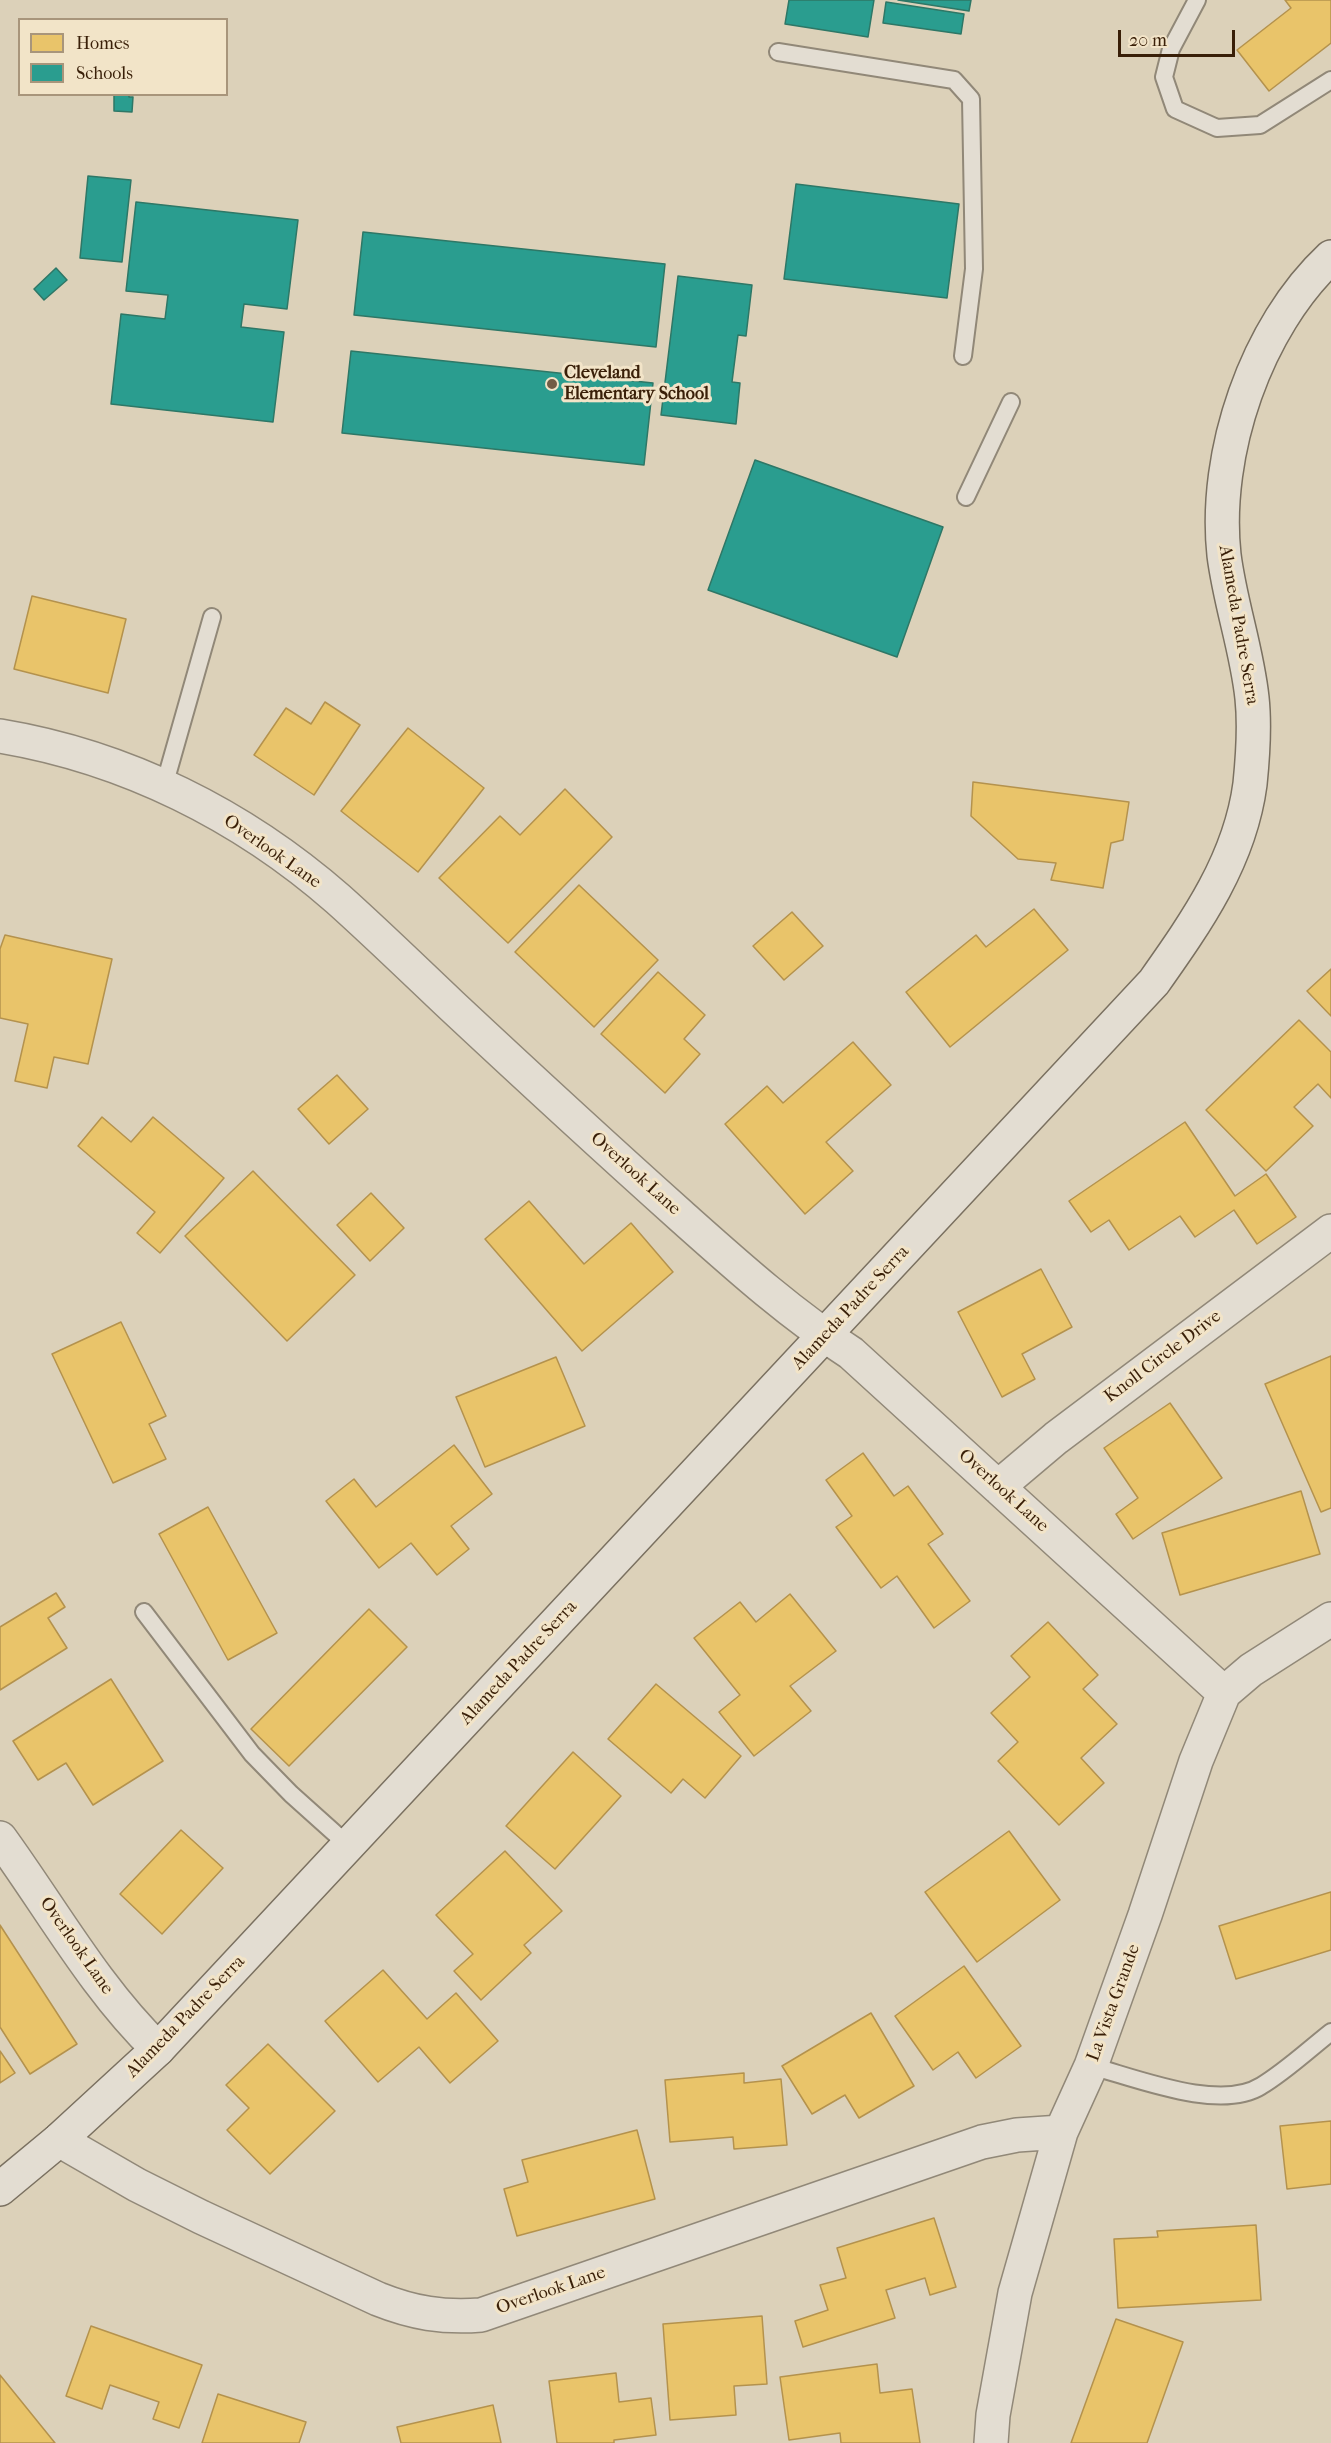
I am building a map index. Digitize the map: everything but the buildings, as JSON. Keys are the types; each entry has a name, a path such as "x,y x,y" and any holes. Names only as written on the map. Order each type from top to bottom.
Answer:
{"street":[{"name":"Alameda Padre Serra","path":"0,2189 59,2140 158,2049 1154,982 1217,887 1238,838 1250,786 1253,753 1251,696 1224,555 1222,524 1226,466 1240,410 1278,325 1312,277 1331,257"},
{"name":"Overlook Lane","path":"0,736 40,743 108,762 192,798 250,833 336,897 602,1146 784,1308 851,1353 1224,1693"},
{"name":"Knoll Circle Drive","path":"998,1487 1056,1438 1331,1231"},
{"name":"La Vista Grande","path":"991,2443 993,2415 1016,2293 1061,2132 1091,2066 1145,1915 1196,1761 1224,1693 1260,1664 1331,1619"},
{"name":"Overlook Lane","path":"0,1838 107,1990 138,2030 158,2049"},
{"name":"Overlook Lane","path":"59,2140 190,2212 378,2299 406,2310 454,2317 481,2315 982,2142 1017,2135 1061,2132"}],"lane":[{"path":"1197,0 1171,49 1164,77 1175,109 1216,128 1260,125 1331,80"},
{"path":"778,52 954,80 971,99 974,269 963,356"},
{"path":"966,497 1011,402"},
{"path":"164,786 212,617"},
{"path":"144,1612 252,1754 291,1794 349,1846"},
{"path":"1091,2066 1204,2096 1233,2096 1260,2087 1331,2032"}],"place":[{"name":"Cleveland Elementary School","path":"552,384"}]}
